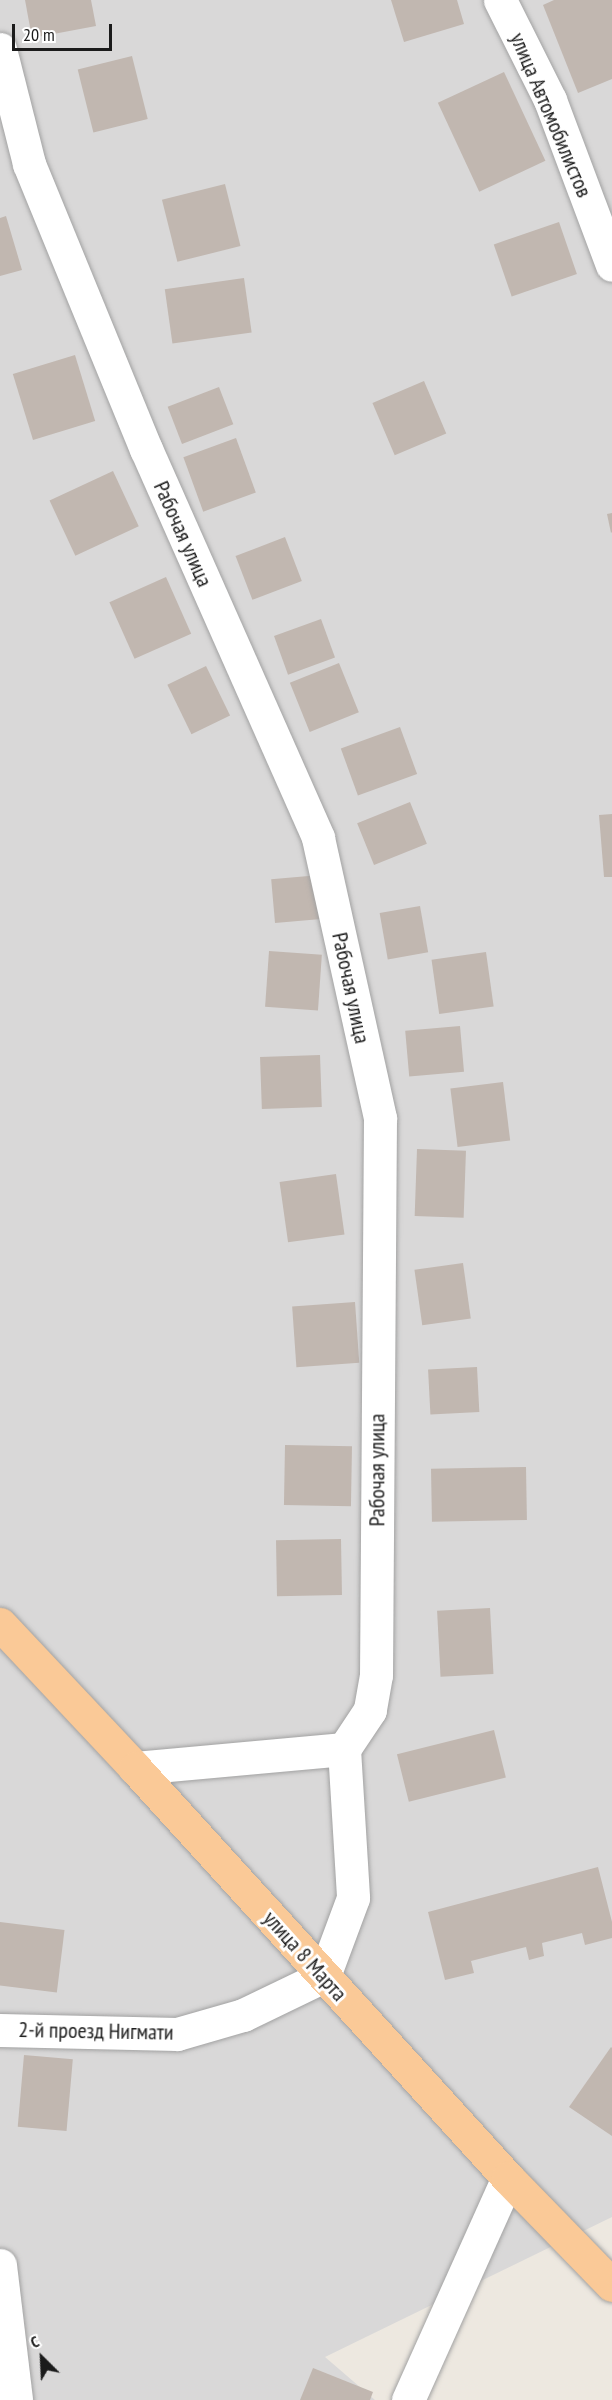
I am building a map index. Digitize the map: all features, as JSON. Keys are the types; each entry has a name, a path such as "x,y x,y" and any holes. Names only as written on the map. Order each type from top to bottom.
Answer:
{"main road":[{"name":"улица 8 Марта","path":"0,1624 135,1768 508,2178 612,2285"}],"street":[{"name":"улица Автомобилистов","path":"500,0 550,100 612,265"},
{"name":"Рабочая улица","path":"0,49 29,164 146,449 318,838 380,1118 376,1675 370,1710 344,1749"},
{"path":"135,1768 344,1749 353,1898 324,1976"},
{"name":"2-й проезд Нигмати","path":"0,2030 177,2034 243,2015 324,1976"},
{"path":"408,2400 508,2178"},
{"path":"0,2265 16,2400"}],"shaded area":[{"path":"0,0 612,0 612,2217 325,2357 375,2400 0,2400"}],"building":[{"path":"25,0 91,0 96,26 32,38"},
{"path":"391,0 457,0 464,24 404,42"},
{"path":"554,0 612,0 612,79 578,93 543,5"},
{"path":"132,56 148,119 93,133 78,70"},
{"path":"504,72 545,161 479,192 438,103"},
{"path":"225,184 240,246 177,262 162,200"},
{"path":"6,216 22,270 0,276 0,218"},
{"path":"559,222 577,274 512,296 494,244"},
{"path":"244,278 252,332 172,344 165,289"},
{"path":"75,355 95,421 33,440 13,374"},
{"path":"424,381 446,433 395,455 372,403"},
{"path":"219,387 233,424 182,444 168,407"},
{"path":"236,438 256,493 203,512 183,457"},
{"path":"113,471 139,526 75,556 50,501"},
{"path":"612,513 612,532 611,533 607,514"},
{"path":"285,537 302,581 252,600 236,556"},
{"path":"166,577 191,634 135,659 109,602"},
{"path":"321,619 335,658 288,675 274,636"},
{"path":"339,663 359,712 310,732 290,683"},
{"path":"206,666 230,715 191,734 167,685"},
{"path":"400,727 417,774 358,796 341,749"},
{"path":"410,802 427,844 374,865 357,823"},
{"path":"612,814 612,877 604,877 599,815"},
{"path":"320,875 324,919 275,923 271,879"},
{"path":"420,906 428,952 388,959 380,913"},
{"path":"269,951 322,955 318,1011 265,1007"},
{"path":"486,952 494,1006 439,1014 432,960"},
{"path":"460,1026 464,1072 409,1077 405,1031"},
{"path":"320,1055 322,1107 262,1109 260,1057"},
{"path":"503,1082 510,1141 458,1147 450,1088"},
{"path":"417,1149 466,1151 464,1218 415,1216"},
{"path":"336,1174 344,1234 288,1242 280,1182"},
{"path":"463,1263 471,1318 422,1325 414,1270"},
{"path":"355,1302 359,1363 296,1367 292,1306"},
{"path":"477,1367 479,1412 430,1415 428,1370"},
{"path":"285,1445 352,1446 351,1506 284,1505"},
{"path":"526,1467 527,1520 432,1522 431,1469"},
{"path":"341,1539 342,1595 277,1596 276,1540"},
{"path":"490,1608 493,1674 441,1677 437,1611"},
{"path":"494,1730 506,1778 409,1802 397,1754"},
{"path":"598,1867 612,1922 612,1938 585,1945 582,1933 542,1943 544,1956 529,1960 526,1947 471,1961 474,1973 445,1980 428,1912"},
{"path":"0,1922 65,1930 57,1992 0,1985"},
{"path":"612,2048 612,2136 569,2107"},
{"path":"24,2055 73,2059 67,2131 18,2127"},
{"path":"313,2368 373,2392 370,2400 300,2400"}]}
